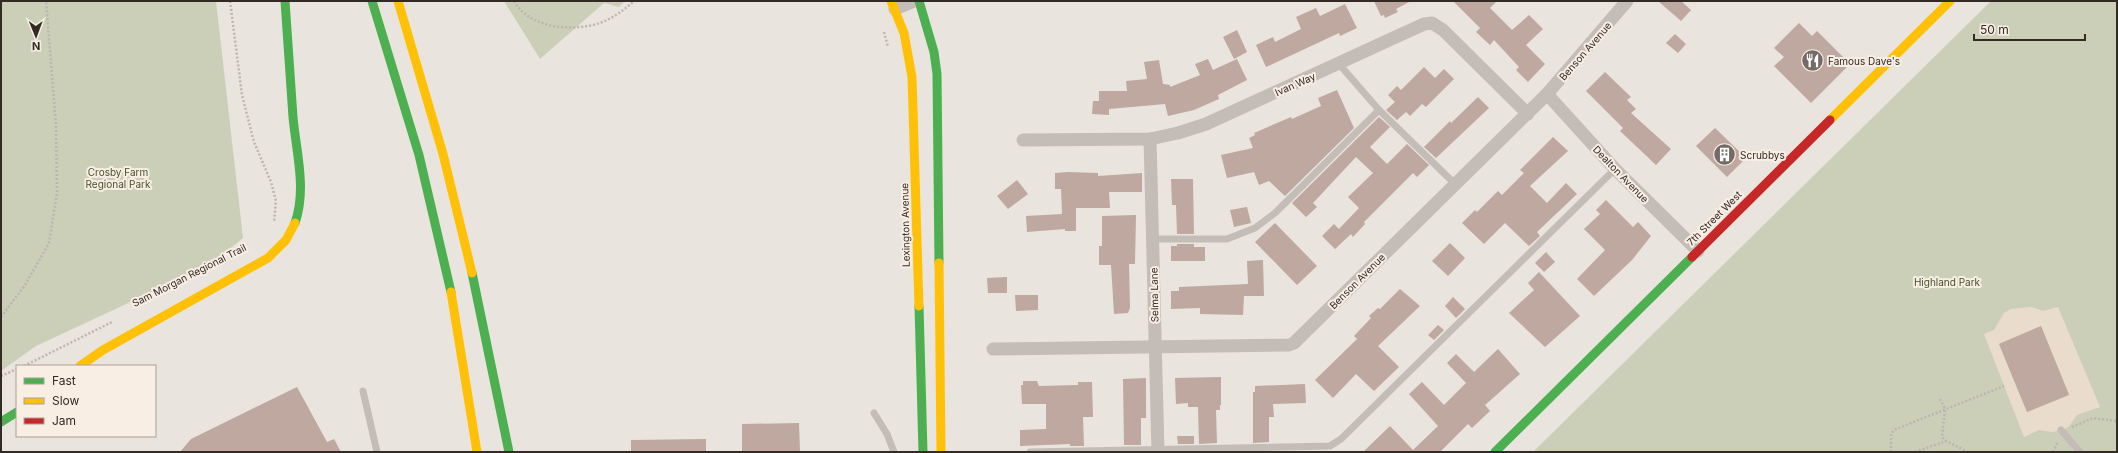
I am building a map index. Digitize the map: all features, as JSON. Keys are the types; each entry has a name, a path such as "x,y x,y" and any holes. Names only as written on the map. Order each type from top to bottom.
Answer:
{"main road":[{"path":"81,365 103,350 268,258 283,244 289,234 297,217 301,184 294,131 285,1"},
{"path":"372,1 389,51 438,232 455,311 477,452"},
{"path":"398,1 443,154 459,218 480,305 509,452"},
{"path":"919,1 932,45 937,74 941,452"},
{"name":"7th Street West","path":"1495,452 1950,1"},
{"name":"Lexington Avenue","path":"893,5 904,33 912,77 923,452"},
{"path":"1,422 16,413"},
{"path":"1507,452 1512,434"}],"street":[{"path":"893,5 914,1"},
{"name":"Benson Avenue","path":"993,349 1155,347 1294,343 1528,114 1627,1"},
{"name":"Ivan Way","path":"1023,140 1150,139 1178,134 1206,124 1424,24 1432,23 1443,30 1528,114"},
{"name":"Dealton Avenue","path":"1547,94 1615,169 1698,251"},
{"name":"Selma Lane","path":"1150,139 1158,451"}],"lane":[{"path":"1339,64 1379,110 1456,184"},
{"path":"1153,239 1227,239 1255,228 1275,213 1379,110"},
{"path":"1030,452 1158,451 1330,446 1341,439 1615,169"},
{"path":"362,391 377,452"},
{"path":"874,413 887,434 894,452"},
{"path":"2062,432 2080,452"}],"path":[{"path":"1,317 25,285 49,243 57,193 56,126 46,1"},
{"path":"230,1 242,95 254,142 271,182 276,201 273,227"},
{"path":"514,1 529,17 540,24 574,28 600,23 622,12 634,1"},
{"path":"26,365 114,321"},
{"path":"1,376 16,369"},
{"path":"1891,452 1891,432 1896,428 2004,386"},
{"path":"1940,399 1945,409 1941,430 1942,437 1946,441 1968,452"},
{"path":"2062,432 2076,424 2093,418 2117,421"},
{"path":"1915,452 1946,441"}],"green space":[{"name":"Crosby Farm Regional Park","path":"1,1 216,1 243,238 210,265 36,346 1,371"},
{"path":"504,1 625,1 619,7 604,3 540,59"},
{"name":"Highland Park","path":"1991,1 2117,1 2117,452 1533,452"}],"shaded area":[{"path":"2031,307 2043,311 2058,307 2100,407 2077,415 2070,425 2064,430 2052,432 2039,430 2024,437 1984,334 1994,330 2004,313 2011,309","holes":["2041,326 2069,394 2027,412 1999,344"]}],"building":[{"path":"1374,1 1411,1 1396,9 1398,12 1385,18 1384,15 1381,16"},
{"path":"1453,1 1497,1 1490,8 1512,30 1529,15 1543,29 1526,45 1545,64 1528,82 1516,70 1519,67 1494,40 1490,45 1476,32 1480,28"},
{"path":"1658,1 1681,1 1691,10 1681,21"},
{"path":"1345,4 1357,28 1340,36 1339,33 1266,67 1256,45 1273,37 1275,42 1301,29 1296,17 1316,8 1320,16"},
{"name":"Famous Dave's","path":"1799,23 1812,36 1817,31 1850,64 1811,103 1774,66 1784,57 1774,48"},
{"path":"1237,30 1247,52 1234,59 1223,37"},
{"path":"1675,34 1686,44 1678,53 1666,43"},
{"path":"1208,59 1213,70 1237,59 1247,80 1218,95 1219,99 1194,110 1168,116 1165,104 1109,109 1109,115 1092,114 1093,101 1099,101 1099,91 1127,91 1126,81 1147,79 1144,62 1159,60 1163,84 1170,85 1170,87 1200,75 1195,64"},
{"path":"1424,67 1435,78 1444,69 1454,79 1426,107 1422,104 1410,116 1406,112 1397,120 1386,110 1395,102 1388,95 1397,86 1401,90"},
{"path":"1605,72 1631,97 1627,100 1636,109 1631,113 1671,149 1656,165 1620,131 1623,128 1586,91"},
{"path":"1337,90 1354,128 1285,196 1269,181 1259,185 1254,172 1227,178 1221,155 1253,148 1249,138 1255,135 1254,133 1291,117 1292,119 1321,106 1318,98"},
{"path":"1478,97 1489,108 1436,158 1424,147 1450,121 1451,123"},
{"path":"1379,117 1390,127 1370,147 1387,164 1407,144 1429,165 1417,177 1413,173 1364,222 1365,224 1353,237 1351,234 1335,249 1322,236 1334,224 1339,229 1359,208 1348,197 1373,173 1356,157 1313,203 1317,207 1306,217 1292,203"},
{"name":"Scrubbys","path":"1715,128 1746,158 1727,177 1696,146"},
{"path":"1553,137 1568,151 1530,186 1547,203 1566,183 1577,194 1537,232 1540,236 1529,246 1505,223 1484,244 1462,223 1475,210 1477,212 1498,191 1502,195 1524,173 1520,170"},
{"path":"1055,173 1098,173 1098,176 1142,173 1142,192 1109,192 1110,208 1076,208 1076,231 1065,231 1065,229 1027,232 1026,216 1062,214 1061,189 1055,189"},
{"path":"1171,179 1193,179 1194,234 1177,234 1176,205 1172,205"},
{"path":"1017,180 1028,194 1008,209 997,196"},
{"path":"1606,200 1633,227 1638,222 1651,236 1632,260 1594,296 1577,279 1605,250 1584,229 1600,214 1596,210"},
{"path":"1247,207 1251,223 1234,227 1230,210"},
{"path":"1136,215 1135,264 1129,264 1130,308 1128,313 1114,314 1111,265 1099,265 1099,246 1102,246 1102,216"},
{"path":"1275,223 1317,266 1297,285 1255,242"},
{"path":"1450,243 1465,258 1448,276 1432,261"},
{"path":"1177,244 1194,244 1194,247 1205,247 1205,261 1171,261 1171,246 1177,246"},
{"path":"1546,252 1555,262 1544,272 1535,263"},
{"path":"1263,260 1264,296 1244,296 1243,315 1200,314 1200,308 1171,309 1171,291 1179,291 1179,287 1248,284 1247,261"},
{"path":"1539,272 1580,316 1545,347 1509,313 1534,290 1528,283"},
{"path":"1007,277 1007,293 988,293 987,278"},
{"path":"1400,289 1420,306 1378,346 1399,367 1374,391 1356,374 1333,398 1315,380 1357,339 1354,336 1371,318 1369,316 1378,308 1380,309"},
{"path":"1015,295 1038,295 1038,310 1016,311"},
{"path":"1453,297 1465,309 1456,318 1445,306"},
{"path":"1438,325 1444,330 1434,340 1428,335"},
{"path":"2041,326 2069,395 2027,412 1999,344"},
{"path":"1498,349 1520,374 1485,405 1490,411 1472,428 1468,424 1440,452 1363,452 1390,426 1413,450 1438,426 1409,394 1422,382 1444,405 1466,383 1447,363 1456,354 1474,372"},
{"path":"1221,377 1221,405 1220,410 1216,410 1217,443 1199,444 1198,407 1188,407 1188,403 1176,404 1175,378"},
{"path":"1146,378 1146,418 1141,418 1141,445 1124,445 1123,379"},
{"path":"1023,381 1037,381 1039,386 1078,385 1078,382 1092,382 1093,417 1083,417 1084,446 1070,446 1070,444 1020,446 1020,430 1046,429 1046,404 1022,404 1021,385 1023,385"},
{"path":"1305,384 1306,403 1273,404 1274,417 1269,417 1269,442 1253,443 1253,392 1255,392 1255,386"},
{"path":"297,387 327,442 334,439 341,452 180,452 191,439"},
{"path":"799,423 800,452 742,452 742,424"},
{"path":"1177,436 1194,436 1194,444 1178,444"},
{"path":"706,439 706,452 631,452 631,440"}],"traffic: fast":[{"path":"285,1 293,117 300,170 300,197 295,223"},
{"path":"372,1 419,155 451,292"},
{"path":"919,1 934,52 937,74 939,263"},
{"path":"1495,452 1692,257"},
{"path":"472,273 509,452"},
{"path":"919,306 923,452"},
{"path":"1,422 16,413"}],"traffic: slow":[{"path":"398,1 443,154 472,273"},
{"path":"891,1 904,33 912,77 919,306"},
{"path":"1830,120 1950,1"},
{"path":"81,365 103,350 268,258 286,240 295,223"},
{"path":"939,263 941,452"},
{"path":"451,292 477,452"}],"traffic: jam":[{"path":"1692,257 1830,120"}],"place":[{"name":"Famous Dave's","path":"1813,61"},
{"name":"Scrubbys","path":"1724,155"}]}
